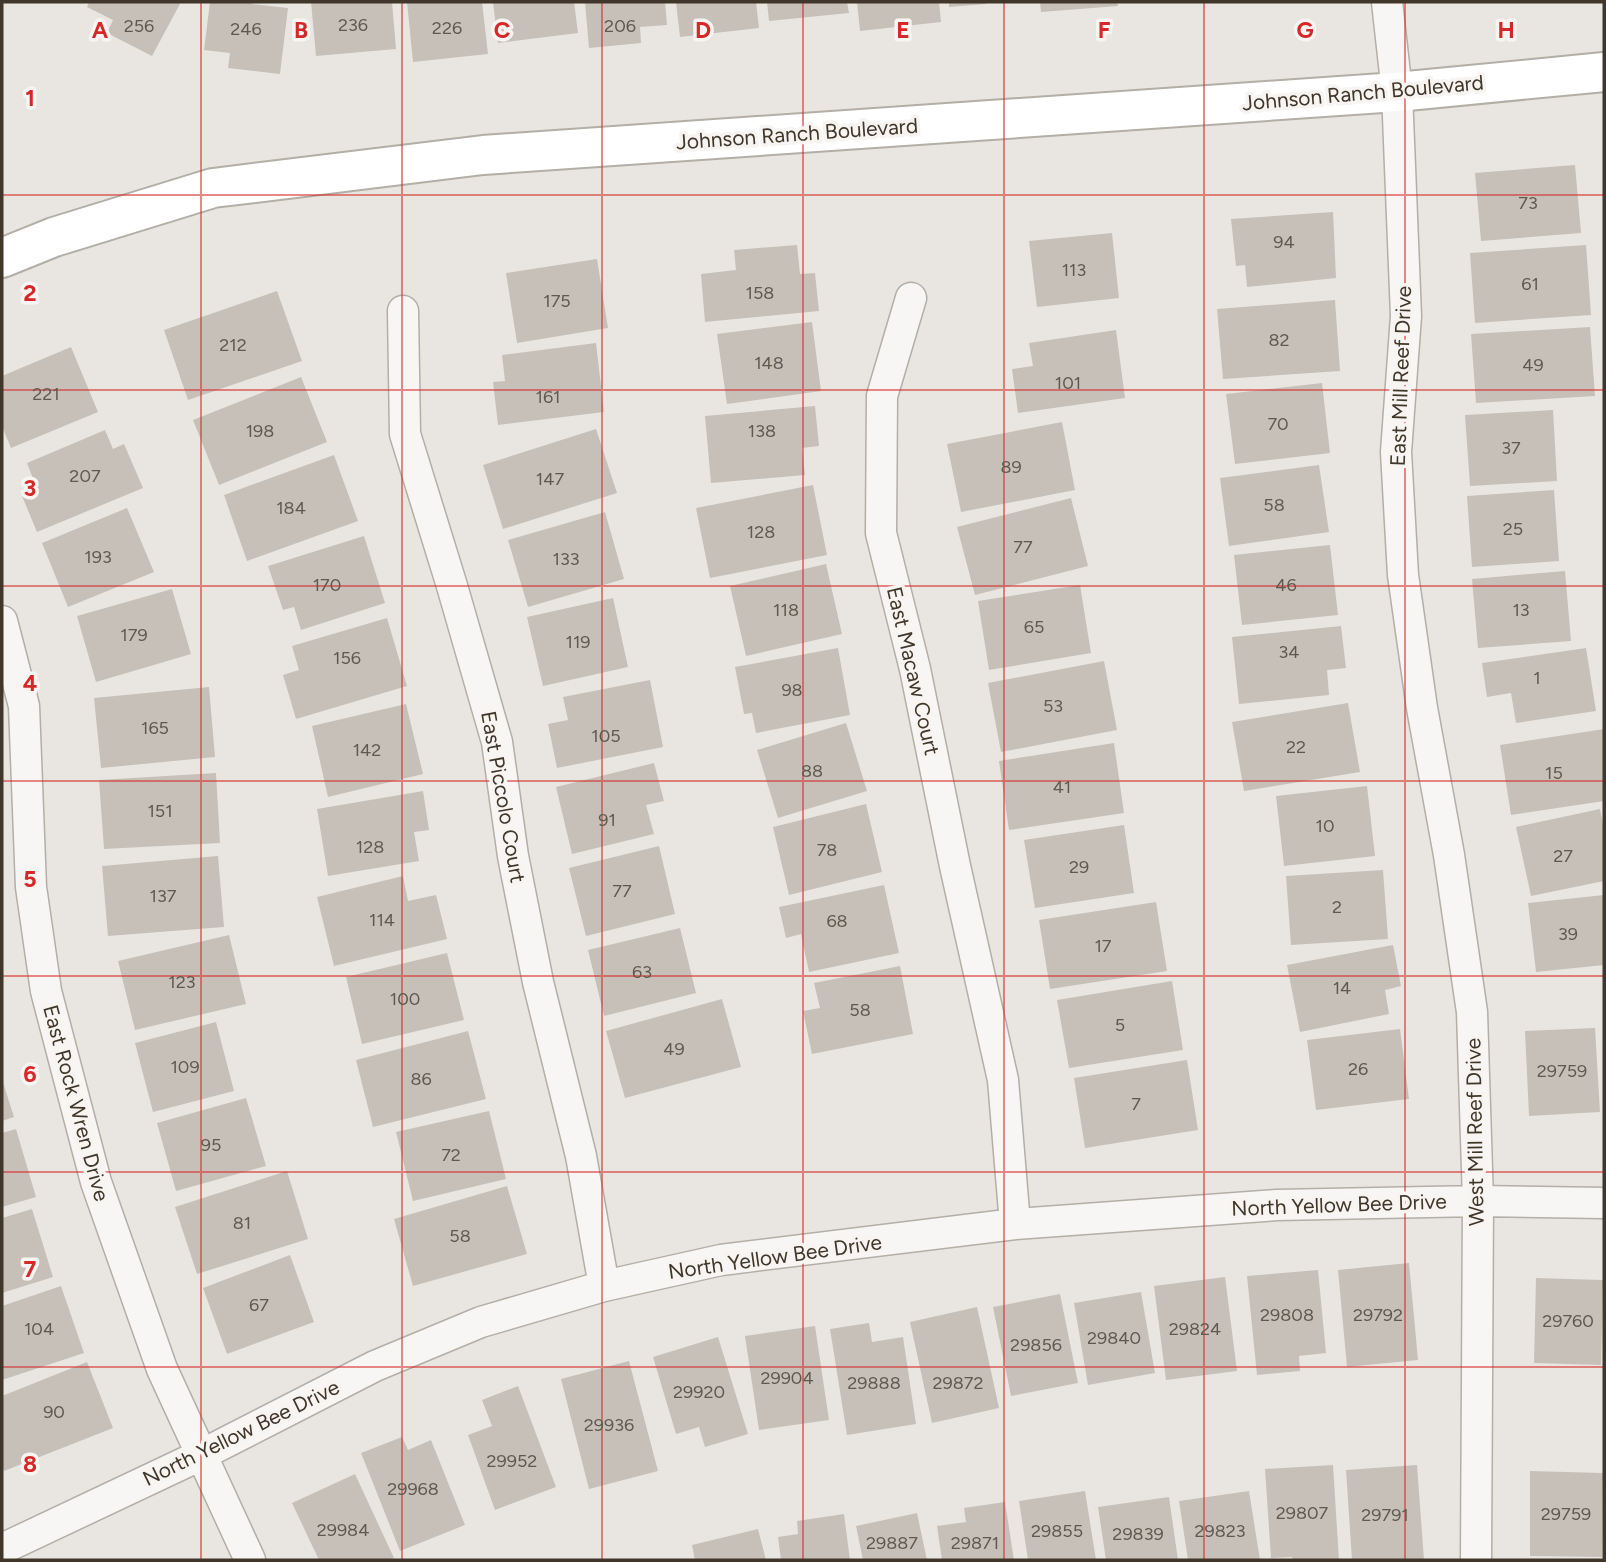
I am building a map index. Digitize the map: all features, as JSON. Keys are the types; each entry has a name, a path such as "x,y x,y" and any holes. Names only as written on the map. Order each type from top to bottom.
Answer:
{"street":[{"name":"East Mill Reef Drive","path":"1387,2 1397,92 1406,316 1396,452 1404,575 1422,708"},
{"name":"Johnson Ranch Boulevard","path":"2,258 54,237 213,188 456,158 1397,92 1604,72"},
{"name":"East Macaw Court","path":"911,298 882,396 881,533 915,669 955,866 1003,1080 1015,1224"},
{"name":"East Piccolo Court","path":"403,310 405,434 497,742 513,856 538,982 582,1156 604,1286"},
{"name":"East Rock Wren Drive","path":"2,621 24,706 31,887 46,991 96,1182 162,1369 250,1560"},
{"name":"West Mill Reef Drive","path":"1422,708 1449,855 1472,1012 1478,1201 1476,1560"},
{"name":"North Yellow Bee Drive","path":"2,1549 201,1455 375,1366 481,1322 604,1286 721,1260 1015,1224 1277,1205 1478,1201 1604,1203"}],"building":[{"path":"89,2 181,2 152,56 107,33 113,20 87,7"},
{"path":"210,2 252,2 288,8 280,74 228,68 230,53 204,50"},
{"path":"311,2 392,2 396,49 316,56"},
{"path":"407,2 482,2 488,54 413,62"},
{"path":"493,2 574,2 578,33 498,43"},
{"path":"585,2 665,2 667,25 640,27 641,43 589,48"},
{"path":"676,2 756,2 759,28 680,37"},
{"path":"767,2 847,2 849,13 769,21"},
{"path":"857,2 939,2 941,22 860,31"},
{"path":"949,2 986,2 986,4 949,7"},
{"path":"1040,2 1117,2 1118,6 1041,12"},
{"path":"1575,165 1581,233 1481,241 1475,173"},
{"path":"1333,212 1336,278 1247,287 1245,265 1236,266 1231,219"},
{"path":"1112,233 1119,298 1037,307 1029,241"},
{"path":"797,245 800,274 815,273 819,311 705,322 701,274 736,270 734,250"},
{"path":"1586,245 1591,315 1475,323 1470,253"},
{"path":"597,259 608,328 517,343 506,273"},
{"path":"277,291 302,361 188,400 164,330"},
{"path":"1335,300 1340,371 1223,379 1217,309"},
{"path":"812,322 821,391 727,404 717,334"},
{"path":"1590,327 1595,396 1476,403 1471,334"},
{"path":"1116,330 1125,398 1018,413 1012,369 1033,366 1029,343"},
{"path":"596,343 604,412 498,425 493,382 505,381 502,355"},
{"path":"71,347 98,412 11,448 2,426 2,376"},
{"path":"301,377 327,442 219,485 193,420"},
{"path":"1322,383 1330,453 1235,464 1226,394"},
{"path":"815,406 819,446 802,448 805,475 711,483 705,416"},
{"path":"1553,410 1557,481 1470,486 1465,415"},
{"path":"1062,422 1075,490 961,512 947,444"},
{"path":"596,429 617,493 503,529 483,465"},
{"path":"105,430 113,449 124,444 143,488 37,532 22,496 37,489 27,463"},
{"path":"334,455 358,521 247,561 224,495"},
{"path":"1319,465 1329,532 1229,546 1220,478"},
{"path":"813,485 827,555 710,578 696,508"},
{"path":"1554,490 1559,561 1472,567 1467,496"},
{"path":"1071,498 1088,566 975,595 957,527"},
{"path":"127,508 154,572 68,607 42,543"},
{"path":"605,512 624,579 528,607 508,540"},
{"path":"364,536 385,603 301,630 294,607 283,610 268,566"},
{"path":"1330,545 1338,615 1242,625 1234,555"},
{"path":"826,564 842,634 746,656 730,586"},
{"path":"1565,571 1571,641 1478,648 1472,579"},
{"path":"1080,585 1091,653 989,670 978,601"},
{"path":"172,589 191,654 96,682 77,616"},
{"path":"613,598 628,667 543,686 527,617"},
{"path":"387,618 407,686 296,719 283,675 299,670 292,646"},
{"path":"1341,626 1346,668 1327,670 1329,695 1239,704 1232,637"},
{"path":"838,648 850,715 756,733 752,713 744,714 735,667"},
{"path":"1586,648 1596,711 1516,723 1511,693 1487,697 1482,663"},
{"path":"1104,661 1117,730 1001,752 988,683"},
{"path":"650,680 663,747 557,768 548,724 568,720 563,697"},
{"path":"209,687 215,757 101,768 94,698"},
{"path":"1348,703 1360,772 1244,791 1232,722"},
{"path":"406,704 423,774 328,797 312,726"},
{"path":"846,723 867,791 778,818 757,750"},
{"path":"1604,729 1604,801 1511,815 1500,745"},
{"path":"1114,743 1124,813 1009,830 999,761"},
{"path":"654,763 664,801 646,805 654,834 572,854 556,787"},
{"path":"216,773 220,843 104,849 99,780"},
{"path":"1367,786 1375,856 1284,866 1276,796"},
{"path":"423,791 429,830 414,832 419,861 328,876 317,809"},
{"path":"866,804 882,872 789,895 773,827"},
{"path":"1600,809 1604,830 1604,881 1531,896 1516,827"},
{"path":"1124,825 1134,893 1035,908 1024,840"},
{"path":"659,846 675,914 586,936 569,868"},
{"path":"218,856 224,927 108,936 102,866"},
{"path":"1383,870 1388,939 1291,945 1286,876"},
{"path":"403,876 408,901 436,895 447,939 334,966 317,897"},
{"path":"884,885 899,953 809,972 801,934 786,938 779,907"},
{"path":"1604,895 1604,965 1536,972 1528,903"},
{"path":"1156,902 1167,971 1050,989 1039,920"},
{"path":"680,928 696,993 604,1016 588,950"},
{"path":"229,935 246,1004 135,1030 118,961"},
{"path":"1393,945 1401,986 1385,990 1389,1014 1300,1032 1287,965"},
{"path":"447,953 464,1020 362,1044 346,977"},
{"path":"900,966 913,1034 812,1054 803,1011 820,1008 814,983"},
{"path":"1172,981 1183,1050 1069,1068 1057,1000"},
{"path":"722,999 741,1067 625,1098 606,1031"},
{"path":"216,1022 234,1091 153,1112 135,1043"},
{"path":"1595,1028 1600,1112 1529,1116 1525,1031"},
{"path":"1400,1029 1409,1099 1316,1110 1307,1040"},
{"path":"468,1031 486,1099 373,1127 356,1060"},
{"path":"1187,1060 1198,1130 1085,1148 1074,1078"},
{"path":"2,1079 14,1117 2,1121"},
{"path":"246,1098 266,1166 176,1191 157,1123"},
{"path":"489,1111 506,1179 413,1201 396,1132"},
{"path":"16,1129 36,1197 2,1207 2,1133"},
{"path":"287,1171 308,1239 197,1274 175,1207"},
{"path":"507,1186 527,1254 413,1286 394,1219"},
{"path":"32,1209 53,1277 2,1293 2,1218"},
{"path":"290,1255 314,1322 227,1354 203,1288"},
{"path":"1409,1263 1418,1360 1347,1367 1338,1270"},
{"path":"1318,1270 1326,1353 1299,1356 1300,1371 1257,1375 1247,1276"},
{"path":"1225,1277 1237,1371 1166,1380 1154,1286"},
{"path":"1536,1278 1603,1280 1601,1365 1534,1363"},
{"path":"61,1286 84,1353 2,1380 2,1306"},
{"path":"1141,1292 1155,1373 1088,1385 1074,1303"},
{"path":"1060,1294 1078,1383 1011,1396 993,1307"},
{"path":"977,1307 999,1408 932,1423 910,1322"},
{"path":"869,1323 872,1342 903,1337 916,1424 847,1435 830,1329"},
{"path":"815,1326 829,1420 759,1430 745,1336"},
{"path":"718,1337 748,1434 705,1447 699,1427 676,1434 653,1357"},
{"path":"629,1361 658,1471 589,1489 561,1379"},
{"path":"87,1362 113,1428 4,1471 2,1396"},
{"path":"518,1386 556,1487 495,1510 468,1435 492,1426 482,1400"},
{"path":"402,1437 408,1450 431,1440 465,1525 400,1551 361,1453"},
{"path":"1333,1465 1339,1560 1271,1558 1265,1469"},
{"path":"1417,1465 1424,1560 1352,1560 1346,1470"},
{"path":"1530,1471 1603,1473 1602,1557 1530,1556"},
{"path":"355,1474 394,1558 319,1560 292,1503"},
{"path":"1085,1491 1096,1560 1028,1560 1019,1501"},
{"path":"1249,1491 1260,1560 1188,1560 1179,1501"},
{"path":"1169,1497 1178,1560 1106,1560 1098,1507"},
{"path":"1005,1502 1014,1560 942,1560 937,1526 966,1522 964,1508"},
{"path":"917,1513 927,1560 863,1560 856,1526"},
{"path":"844,1514 850,1560 781,1560 778,1537 798,1534 797,1521"},
{"path":"758,1529 766,1560 695,1560 692,1545"}]}
